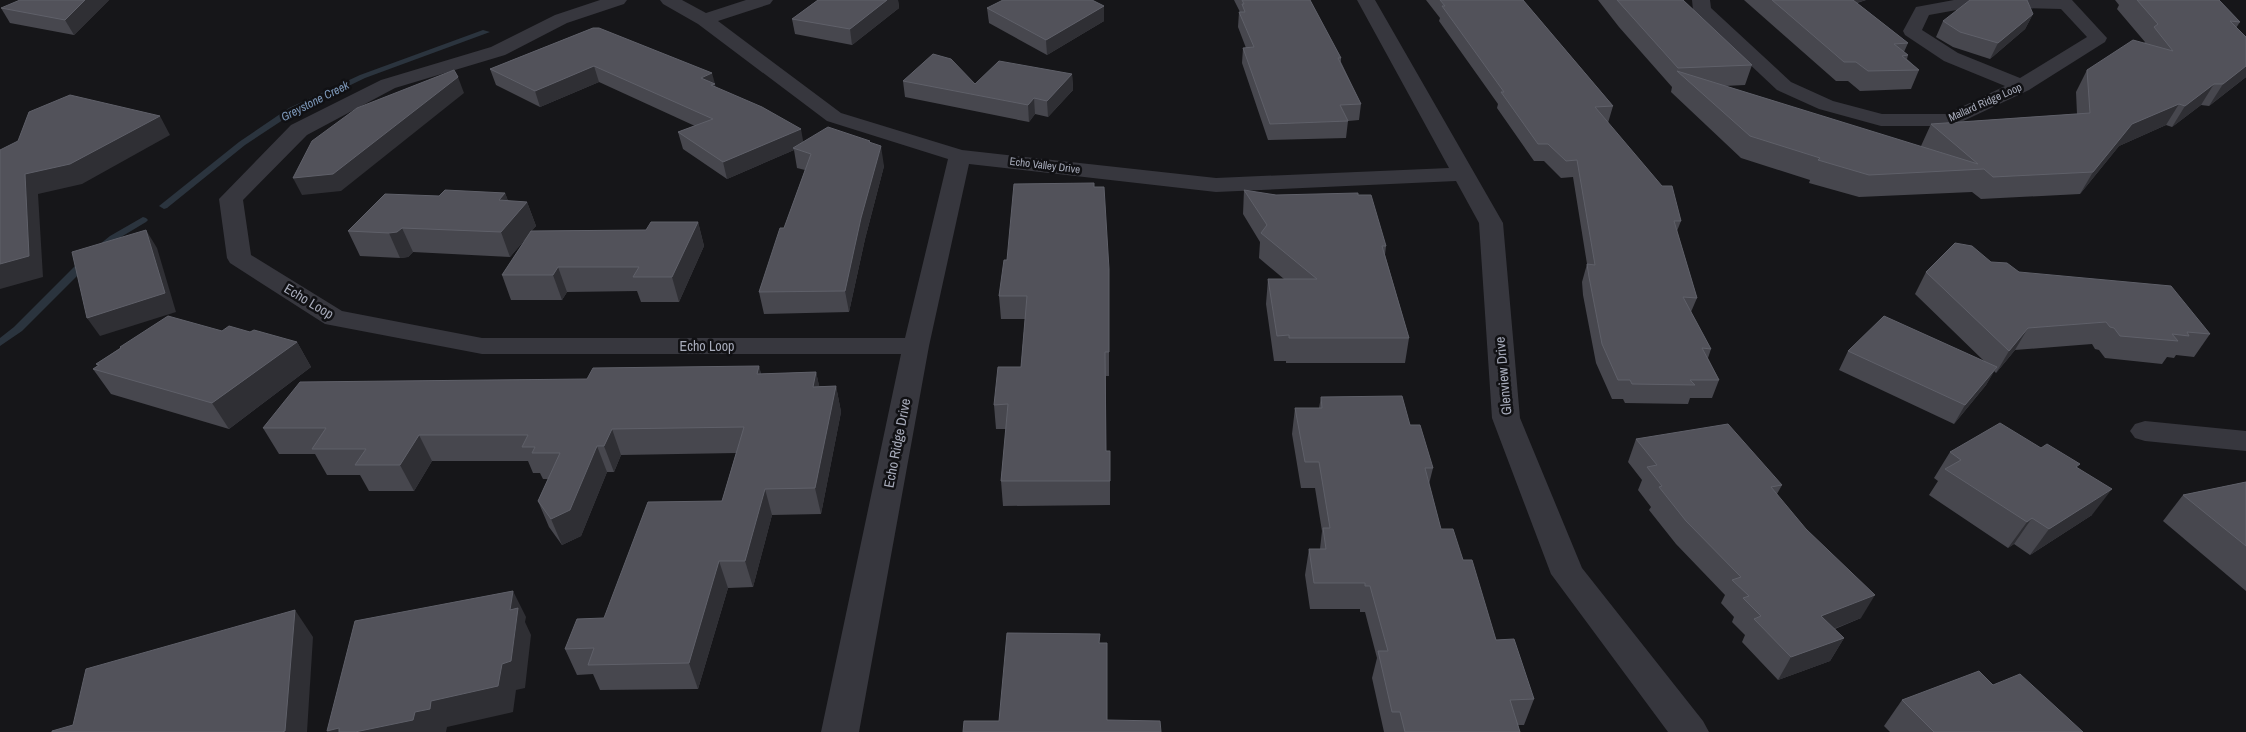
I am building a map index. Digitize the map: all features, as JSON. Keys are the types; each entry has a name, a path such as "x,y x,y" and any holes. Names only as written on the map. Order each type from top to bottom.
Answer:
{"street":[{"name":"Echo Loop","path":"618,0 561,19 498,51 388,84 299,130 231,199 239,258 334,318 482,346 916,346"},
{"name":"Echo Valley Drive","path":"669,0 704,20 834,117 960,156 1216,185 1464,174"},
{"path":"704,20 764,0"},
{"name":"Glenview Drive","path":"1366,0 1491,223 1506,418 1568,574 1690,732"},
{"name":"Mallard Ridge Loop","path":"1701,0 1702,10 1784,86 1826,105 1881,120 1950,120 2022,86 2098,38 2063,2"},
{"path":"2022,86 1952,59 1929,46 1912,31 1922,11 1973,2 2063,2"},
{"name":"Echo Ridge Drive","path":"840,732 916,346 960,156"},
{"path":"2145,431 2246,441"}],"building":[{"path":"20,0 85,0 65,20 1,8"},
{"path":"818,0 887,0 850,29 792,19"},
{"path":"1003,0 1092,0 1104,6 1046,40 987,8"},
{"path":"1242,0 1310,0 1341,58 1338,58 1361,104 1340,105 1348,121 1270,124 1243,48 1254,47 1239,12 1245,12"},
{"path":"1440,0 1523,0 1613,106 1595,107 1662,186 1672,186 1681,221 1674,221 1697,298 1683,297 1711,349 1702,348 1719,380 1690,380 1695,385 1632,384 1630,380 1618,380 1602,344 1589,277 1587,264 1595,265 1577,160 1566,161 1548,144 1538,144 1501,92 1504,92 1442,6 1445,6"},
{"path":"1617,0 1683,0 1752,65 1678,68"},
{"path":"1772,0 1853,0 1908,43 1894,44 1908,55 1902,56 1919,70 1868,71 1856,62 1844,62"},
{"path":"1970,0 2027,0 2033,14 1998,43 1960,32 1943,21"},
{"path":"2137,0 2219,0 2240,22 2230,21 2246,37 2246,66 2223,84 2214,84 2185,106 2179,104 2132,124 2093,172 1993,177 1984,169 1869,175 1818,160 1820,158 1750,136 1677,71 1978,164 1931,124 2090,113 2087,70 2133,40 2173,51 2154,27 2158,24"},
{"path":"593,28 599,28 712,73 701,78 715,84 711,85 762,107 801,129 723,162 678,132 713,119 594,66 535,91 490,69"},
{"path":"933,54 951,59 975,84 999,61 1072,74 1047,101 1034,98 1028,105 903,81"},
{"path":"454,70 458,77 333,174 293,178 312,141 357,108"},
{"path":"70,95 160,116 70,164 25,174 29,256 0,264 0,150 18,141 29,112"},
{"path":"828,127 881,146 861,218 845,291 759,292 780,228 784,228 811,154 793,148"},
{"path":"1094,183 1094,187 1104,187 1109,269 1109,352 1105,352 1106,451 1110,451 1110,481 1001,481 1008,404 994,405 998,367 1021,367 1027,296 999,296 1004,260 1007,260 1014,184"},
{"path":"445,190 505,193 499,200 527,202 501,232 402,228 397,232 389,233 348,231 385,194 439,196"},
{"path":"1244,190 1276,195 1358,193 1358,195 1371,195 1386,246 1382,246 1409,338 1289,338 1289,335 1277,336 1268,279 1317,279 1261,233 1267,225"},
{"path":"651,222 698,222 672,277 633,277 639,267 558,267 553,275 502,275 531,231 646,230"},
{"path":"146,230 165,293 87,318 72,252"},
{"path":"1955,243 1972,246 1991,262 2007,263 2019,272 2171,286 2210,334 2187,332 2189,336 2172,334 2178,341 2120,336 2106,322 2028,328 2009,351 1926,272"},
{"path":"168,316 222,331 229,326 250,332 254,330 297,342 212,403 93,369 99,365 96,364 120,347"},
{"path":"1884,316 1997,367 1965,405 1848,351"},
{"path":"759,366 757,374 816,372 813,387 836,386 815,488 765,489 745,561 719,561 689,663 588,665 594,648 565,649 577,619 604,618 648,502 722,501 744,427 612,429 604,446 597,446 570,510 551,519 538,501 560,453 532,453 535,447 522,447 528,435 419,435 400,465 355,465 366,449 312,449 326,428 263,428 300,382 587,379 593,368"},
{"path":"1402,396 1410,425 1420,425 1433,468 1425,468 1441,529 1453,529 1463,560 1472,560 1496,640 1514,639 1534,699 1510,700 1520,732 1405,732 1400,712 1392,712 1378,651 1388,651 1370,586 1365,586 1365,583 1314,583 1309,549 1326,549 1323,528 1330,528 1319,462 1305,462 1295,408 1322,408 1321,397"},
{"path":"2000,423 2041,448 2047,444 2080,464 2076,467 2112,489 2049,529 2032,518 2027,522 1945,469 1961,460 1950,452"},
{"path":"1728,424 1782,485 1771,487 1806,529 1875,595 1821,616 1844,638 1791,657 1754,619 1761,616 1743,598 1749,596 1732,580 1741,577 1686,521 1659,487 1662,486 1647,467 1657,465 1636,439"},
{"path":"2246,482 2246,546 2183,495"},
{"path":"513,591 510,610 518,608 511,661 502,664 498,686 431,701 430,709 415,712 413,720 355,732 339,732 339,728 327,731 355,621"},
{"path":"295,610 285,731 52,732 73,725 86,669"},
{"path":"1007,633 1100,634 1099,643 1107,643 1107,720 1160,721 1161,732 963,732 964,721 999,721"},
{"path":"1979,671 1993,685 2020,674 2083,732 1934,732 1902,700"}],"waterway":[{"name":"Greystone Creek","path":"164,206 242,144 292,110 363,76 486,32"},
{"name":"Greystone Creek","path":"99,250 113,238 143,220"},
{"name":"Greystone Creek","path":"0,343 18,329 87,260"}]}
